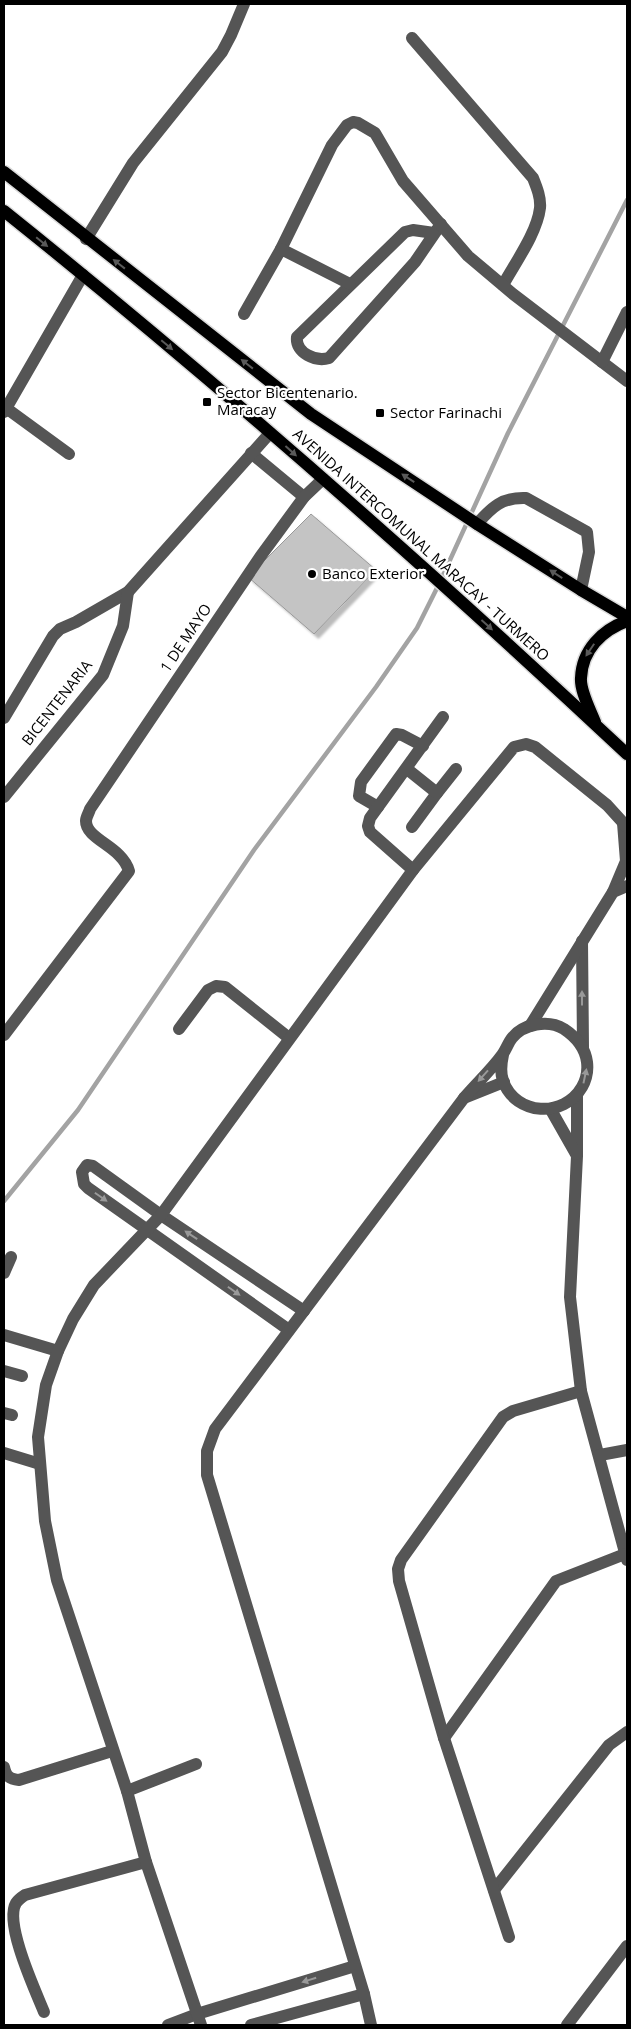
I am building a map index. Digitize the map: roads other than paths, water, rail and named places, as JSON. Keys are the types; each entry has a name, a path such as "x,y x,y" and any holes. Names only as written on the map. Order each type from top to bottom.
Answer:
{"main road":[{"name":"AVENIDA INTERCOMUNAL MARACAY - TURMERO","path":"4,172 86,239 311,414 475,523 627,617"},
{"name":"AVENIDA INTERCOMUNAL MARACAY - TURMERO","path":"4,211 270,432 430,573 627,754"},
{"path":"596,725 580,679 586,654 612,627 627,621"}],"street":[{"path":"86,239 133,163 222,52 244,4"},
{"path":"412,38 534,178 539,192 540,208 534,227 503,285"},
{"path":"244,314 281,249 332,145 347,125 353,122 366,126 375,133 403,181 437,229 543,318 627,381"},
{"path":"437,229 415,262 329,358 321,360 309,356 298,345 297,337 404,232 437,229"},
{"path":"281,249 350,284"},
{"path":"69,454 5,410 83,275"},
{"path":"602,362 627,312"},
{"path":"4,718 53,636 60,629 128,592 270,432"},
{"path":"250,453 304,497"},
{"name":"1 DE MAYO","path":"4,1035 129,870 127,862 122,855 91,834 86,822 90,809 260,557 304,497 323,479"},
{"path":"475,523 493,506 517,497 526,498 587,532 589,552 581,590"},
{"name":"BICENTENARIA","path":"6,790 103,675 123,626 128,592"},
{"path":"413,870 370,832 368,826 370,818 443,717"},
{"path":"378,807 358,796 361,782 396,734 402,735 422,746"},
{"path":"199,2020 146,1862 126,1792 57,1580 45,1521 38,1437 44,1394 58,1351 73,1320 94,1285 161,1215 413,870 514,747 526,744 535,747 607,805 625,825 626,861 613,892 530,1026 512,1038 502,1055 464,1098 215,1430 207,1451 207,1475 364,1994 371,2025"},
{"path":"407,769 437,793"},
{"path":"412,827 456,769"},
{"path":"613,892 627,886"},
{"path":"502,1055 501,1068 504,1082 516,1100 536,1109 552,1110 566,1105 577,1095 586,1080 588,1063 583,1047 582,941"},
{"path":"179,1029 208,990 216,986 225,987 289,1038"},
{"path":"530,1026 545,1024 560,1026 573,1035 583,1047"},
{"path":"464,1098 504,1082"},
{"path":"444,1738 556,1581 626,1557 581,1391 570,1297 578,1156 577,1095"},
{"path":"552,1110 578,1156"},
{"path":"289,1330 88,1188 84,1184 82,1172 87,1166 93,1166 161,1215 304,1311"},
{"path":"4,1272 11,1257"},
{"path":"4,1335 58,1351"},
{"path":"4,1371 22,1376"},
{"path":"509,1937 444,1738 399,1581 398,1569 401,1560 503,1417 512,1411 581,1391"},
{"path":"600,1456 627,1450"},
{"path":"4,1453 40,1464"},
{"path":"494,1890 610,1745 627,1732"},
{"path":"4,1767 6,1774 12,1779 19,1780 112,1751"},
{"path":"126,1792 196,1764"},
{"path":"44,2012 21,1954 12,1917 16,1903 25,1895 146,1862"},
{"path":"567,2025 627,1946"},
{"path":"168,2025 199,2020 355,1966"},
{"path":"251,2025 364,1994"}],"waterway":[{"path":"4,1201 78,1110 254,850 376,687 417,628 508,433 627,200"}],"place":[{"name":"Sector Bicentenario. Maracay","path":"207,402"},
{"name":"Sector Farinachi","path":"380,413"},
{"name":"Banco Exterior","path":"312,574"}]}
